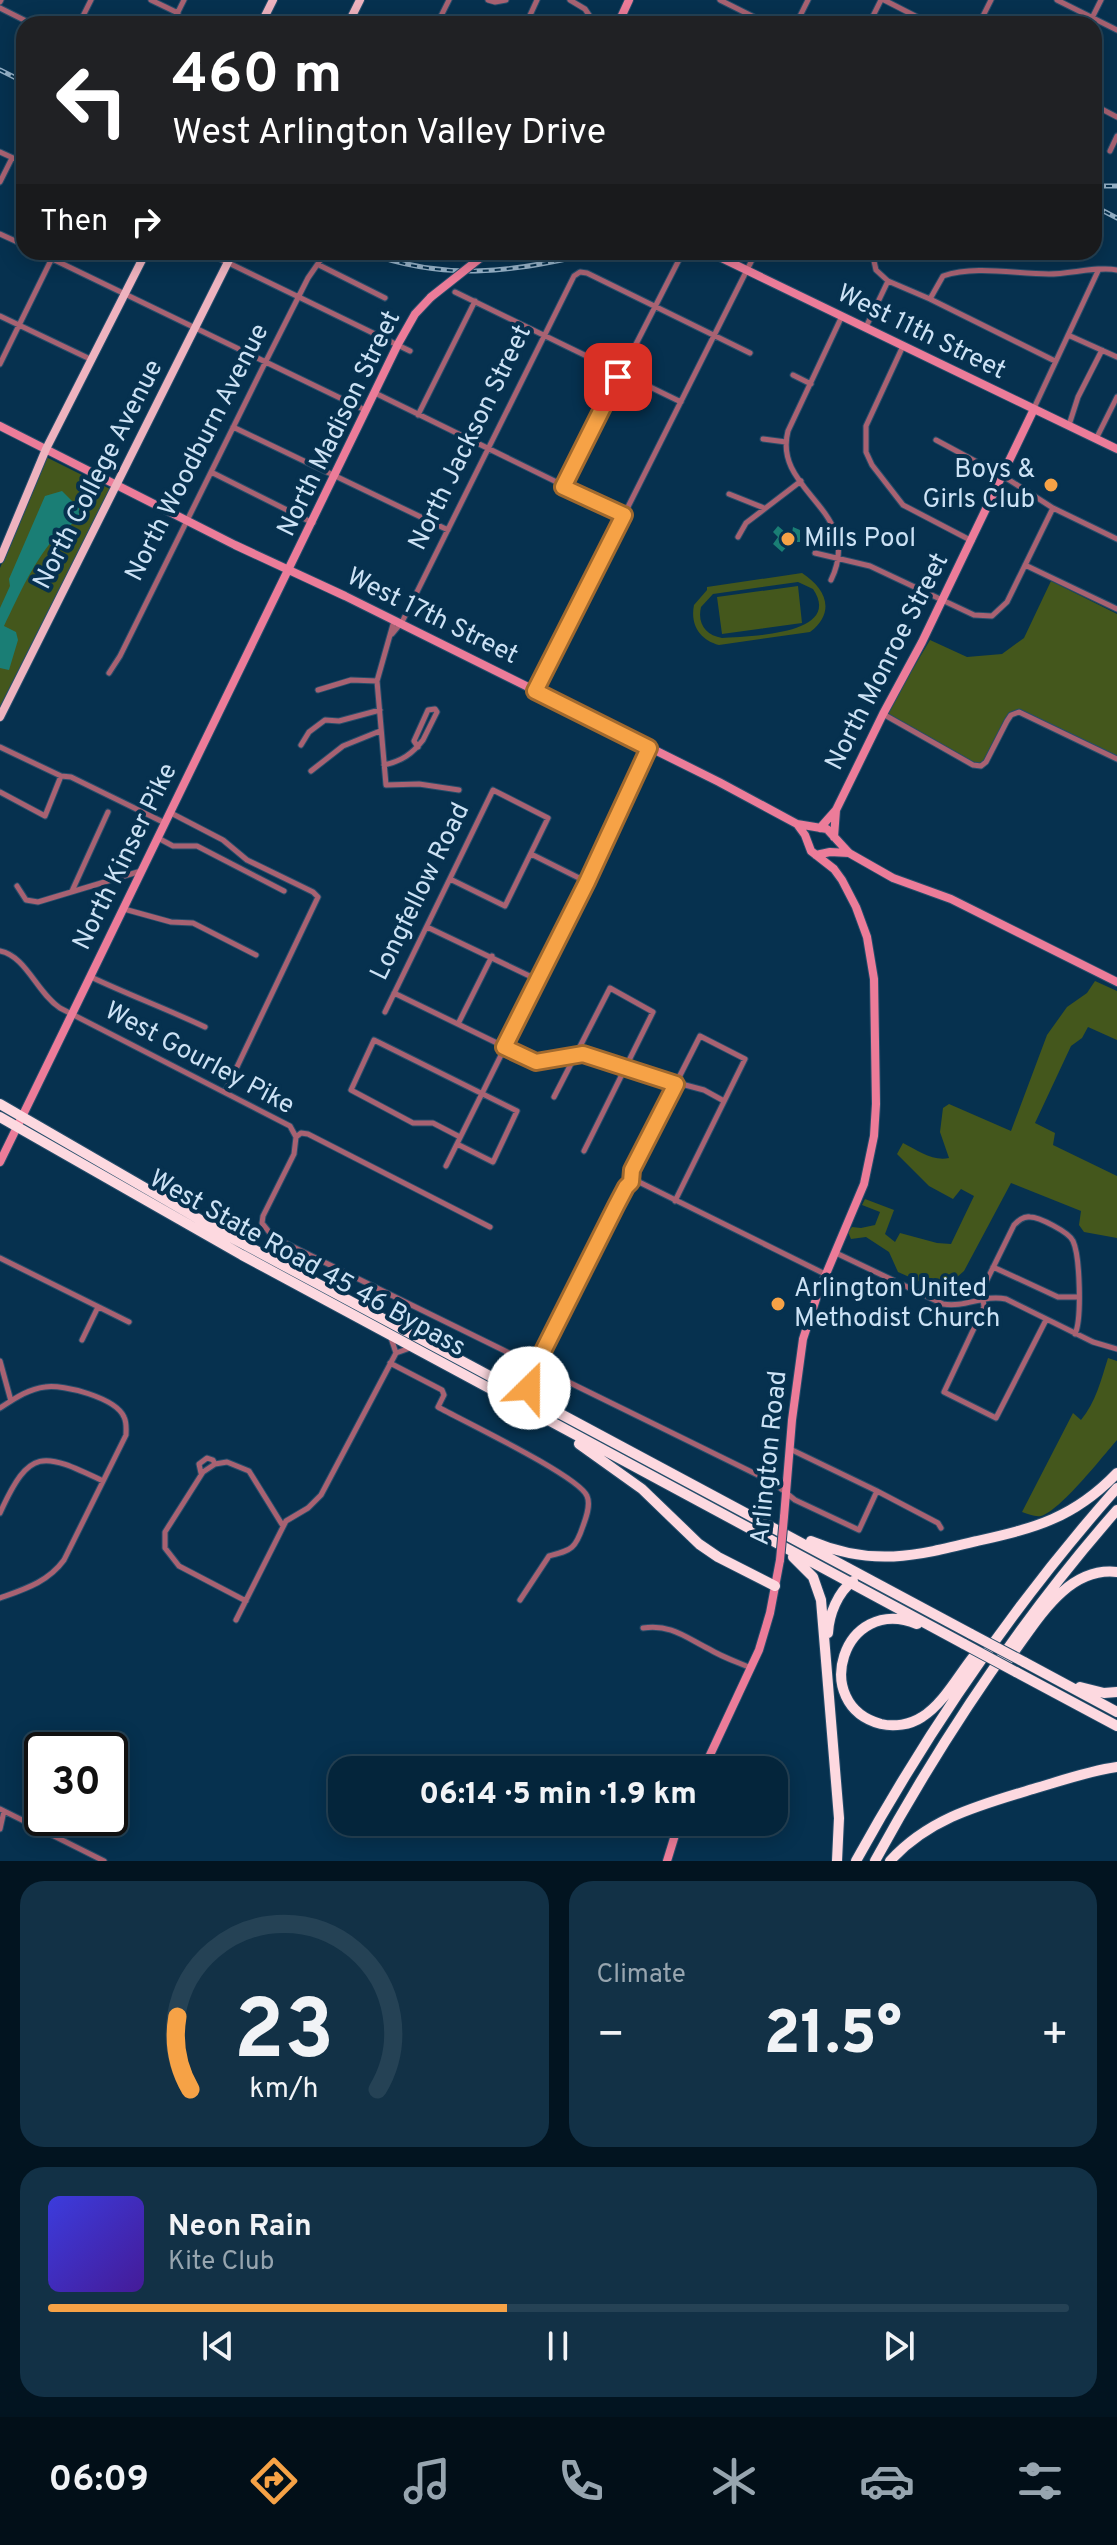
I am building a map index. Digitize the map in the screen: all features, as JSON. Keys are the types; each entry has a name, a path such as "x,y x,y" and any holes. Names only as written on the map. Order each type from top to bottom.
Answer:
{"highway":[{"name":"West State Road 45 46 Bypass","path":"0,1104 18,1121 261,1265 960,1642"},
{"name":"West State Road 45 46 Bypass","path":"0,1117 18,1121 725,1502"},
{"path":"261,1265 279,1264"},
{"path":"458,1372 477,1369"},
{"path":"567,1430 578,1443 642,1489 699,1544 775,1586"},
{"path":"725,1502 835,1550 870,1557 903,1557 1041,1526 1083,1504 1117,1473"},
{"path":"1117,1488 990,1635 932,1709 923,1717 900,1725 878,1723 859,1712 847,1697 841,1676 843,1655 854,1637 870,1624 905,1620 960,1642 1016,1672 1117,1726"},
{"path":"725,1502 1117,1712"},
{"path":"875,1861 960,1716 1034,1611 1117,1510"},
{"path":"755,1531 799,1561 815,1581 821,1600 839,1818 837,1861"},
{"path":"960,1716 1069,1585 1095,1573 1117,1572"},
{"path":"828,1674 828,1625 835,1606 850,1582 875,1582"},
{"path":"856,1861 947,1706 1031,1590"},
{"path":"1028,1664 1092,1691 1117,1692"},
{"path":"890,1861 920,1834 957,1813 1093,1771 1117,1767"}],"main road":[{"path":"0,559 46,449 142,260"},
{"name":"North College Avenue","path":"0,717 229,260"}],"street":[{"path":"151,0 178,13"},
{"path":"176,16 184,0"},
{"path":"488,0 506,0"},
{"path":"570,0 585,9 590,16"},
{"path":"720,0 752,16"},
{"path":"883,0 915,16"},
{"path":"1057,0 1083,16"},
{"path":"0,3 20,16"},
{"path":"1110,151 1117,136"},
{"path":"0,152 16,160"},
{"path":"0,182 12,158"},
{"path":"0,364 52,260"},
{"path":"63,260 125,294 366,411"},
{"path":"222,260 410,351"},
{"name":"North Woodburn Avenue","path":"109,673 265,363 322,260"},
{"name":"North Madison Street","path":"289,571 415,314 477,260"},
{"path":"563,487 679,260"},
{"name":"West 11th Street","path":"726,260 1117,449"},
{"path":"535,691 752,260"},
{"path":"873,260 874,268 888,281 1055,361"},
{"path":"319,265 385,298"},
{"path":"930,299 943,276 959,271 1052,274 1106,268 1117,270"},
{"name":"North Monroe Street","path":"819,828 836,810 943,601 1098,271"},
{"name":"North Jackson Street","path":"377,681 381,661 397,622 448,530 574,276 580,272 654,306"},
{"path":"865,327 888,281"},
{"path":"455,292 681,402"},
{"path":"418,415 475,301"},
{"path":"654,306 750,353"},
{"path":"0,316 91,360"},
{"path":"831,580 840,559 836,530 789,463 786,442 788,431 842,316"},
{"path":"1068,335 1117,357"},
{"path":"903,346 866,426 866,452 872,465 903,505 972,541"},
{"path":"1069,425 1078,397 1102,350"},
{"path":"793,375 811,384"},
{"path":"375,393 624,515"},
{"path":"1096,439 1116,401"},
{"name":"West 17th Street","path":"0,426 797,824 819,828"},
{"path":"233,427 448,530"},
{"path":"763,439 786,442"},
{"path":"936,440 1003,476 1053,508 1117,539"},
{"path":"211,472 313,523"},
{"path":"738,537 746,523 801,481"},
{"path":"729,494 765,508"},
{"path":"815,553 870,566 974,615 992,616 1005,606 1053,508"},
{"path":"1025,565 1117,609"},
{"name":"North Kinser Pike","path":"0,1162 142,871 162,840 166,823 289,571"},
{"path":"318,690 351,680 377,681 386,785 419,784 459,790"},
{"path":"384,765 404,758 418,747 437,712 435,709 428,710 414,741 418,747"},
{"path":"301,745 309,732 325,720 339,721 380,710"},
{"path":"883,714 962,762 981,766 1015,712 1117,759"},
{"path":"311,771 343,746 380,731"},
{"path":"0,747 166,823"},
{"path":"446,1166 587,882 649,748"},
{"path":"0,792 45,816 61,776"},
{"name":"Longfellow Road","path":"385,1012 493,790 548,818 531,854"},
{"name":"North Monroe Street","path":"834,839 836,810"},
{"path":"72,891 108,812"},
{"path":"171,813 223,840 247,860 318,897 225,1092"},
{"path":"797,824 809,849 816,855 849,853"},
{"path":"807,841 811,832 819,828 829,830 849,853 893,878 951,899 1117,982"},
{"path":"830,852 834,839"},
{"path":"162,840 173,846 197,846 284,891"},
{"name":"Arlington Road","path":"710,1756 752,1668 770,1613 780,1560 803,1339 826,1275 859,1199 871,1156 876,1113 874,979 868,943 854,903 834,869 830,852"},
{"path":"450,879 505,906 531,854 587,882"},
{"name":"Arlington Road","path":"816,855 834,869"},
{"path":"17,886 24,898 33,903 142,871"},
{"path":"124,909 171,922 193,923 256,955"},
{"path":"426,927 538,980"},
{"name":"West Gourley Pike","path":"0,951 15,957 46,998 72,1015 290,1126 296,1137 294,1154 263,1216 262,1223 273,1237 538,1365 774,1483 795,1500 859,1530 877,1491"},
{"path":"458,1024 492,956"},
{"path":"90,977 205,1027"},
{"path":"554,1097 610,988 653,1012 584,1151"},
{"path":"394,993 536,1062 576,1054 704,1090 724,1101"},
{"path":"509,1387 530,1377 538,1365 621,1196 631,1182 632,1170 700,1036 745,1059 675,1201"},
{"path":"457,1144 493,1162 517,1111 374,1040 351,1090 413,1123 433,1123 460,1137"},
{"path":"296,1137 301,1133 308,1134 490,1227"},
{"path":"631,1182 639,1182 826,1275"},
{"path":"1046,1320 999,1416 991,1418 944,1392 984,1307 982,1290 1014,1225 1023,1218 1037,1218 1065,1232 1074,1242 1080,1319 1075,1334"},
{"path":"836,1253 943,1304 963,1305 982,1299 1006,1299 1106,1348 1117,1349"},
{"path":"0,1258 129,1322"},
{"path":"993,1267 1058,1297 1079,1297"},
{"path":"82,1340 98,1307"},
{"path":"390,1335 396,1353"},
{"path":"236,1620 283,1526 321,1495 396,1353 412,1347"},
{"path":"0,1361 11,1401"},
{"path":"390,1363 444,1393 438,1407 543,1464 577,1485 587,1496 587,1513 575,1546 569,1551 549,1556 520,1600"},
{"path":"530,1377 532,1399"},
{"path":"0,1408 40,1388 69,1387 115,1407 126,1420 126,1435 75,1541 58,1568 37,1584 0,1598"},
{"path":"790,1449 877,1491 938,1523 941,1528"},
{"path":"246,1601 179,1566 163,1544 166,1528 202,1473 198,1468 201,1462 211,1458 215,1464 235,1463 249,1471 283,1526"},
{"path":"0,1513 17,1478 25,1468 36,1462 61,1462 103,1481"},
{"path":"643,1628 657,1626 674,1629 752,1668"},
{"path":"0,1829 2,1810 104,1861"},
{"path":"667,1861 675,1836"}],"shaded area":[{"path":"46,457 110,489 0,708 0,568"},
{"path":"62,491 79,508 79,518 50,543 28,577 4,626 16,632 18,640 9,670 0,668 0,608 10,586 9,579 45,496"},
{"name":"Mills Pool","path":"778,526 786,533 792,533 793,527 800,530 800,542 791,542 782,552 773,544 778,537 773,532"},
{"path":"802,573 822,593 825,608 818,624 810,632 719,645 702,635 695,625 694,605 707,587","holes":["798,582 813,589 819,604 816,616 789,630 722,638 711,634 702,623 701,607 713,594"]},
{"path":"1051,581 1117,614 1117,757 1014,711 986,761 980,765 969,764 886,714 930,640 967,657 1002,654 1024,638"},
{"path":"798,586 802,623 722,634 717,597"},
{"path":"1095,981 1117,991 1117,1040 1088,1027 1082,1038 1071,1046 1035,1123 1055,1133 1053,1145 1117,1176 1117,1238 1084,1232 1079,1225 1081,1211 1011,1183 964,1271 941,1291 898,1272 889,1252 866,1237 851,1239 848,1232 852,1227 875,1225 880,1212 862,1205 865,1199 894,1210 885,1234 895,1242 900,1233 951,1244 974,1196 961,1189 953,1199 929,1186 897,1154 903,1143 932,1157 949,1158 940,1132 943,1108 949,1104 1011,1131 1047,1035 1067,1007 1087,993"},
{"path":"1108,1358 1117,1361 1117,1440 1049,1512 1034,1516 1022,1512 1073,1413 1081,1420 1091,1406"}],"railway":[{"path":"0,70 16,78"},
{"path":"1102,186 1117,186"},
{"path":"1102,210 1117,218"},
{"path":"392,260 424,267 481,271 561,260"}],"place":[{"name":"Boys & Girls Club","path":"1051,485"},
{"name":"Mills Pool","path":"788,539"},
{"name":"Arlington United Methodist Church","path":"778,1304"}],"route":[{"path":"529,1388 530,1377 631,1182 632,1170 676,1084 583,1054 536,1062 504,1047 587,882 649,748 535,691 624,515 563,487 618,377"}]}
